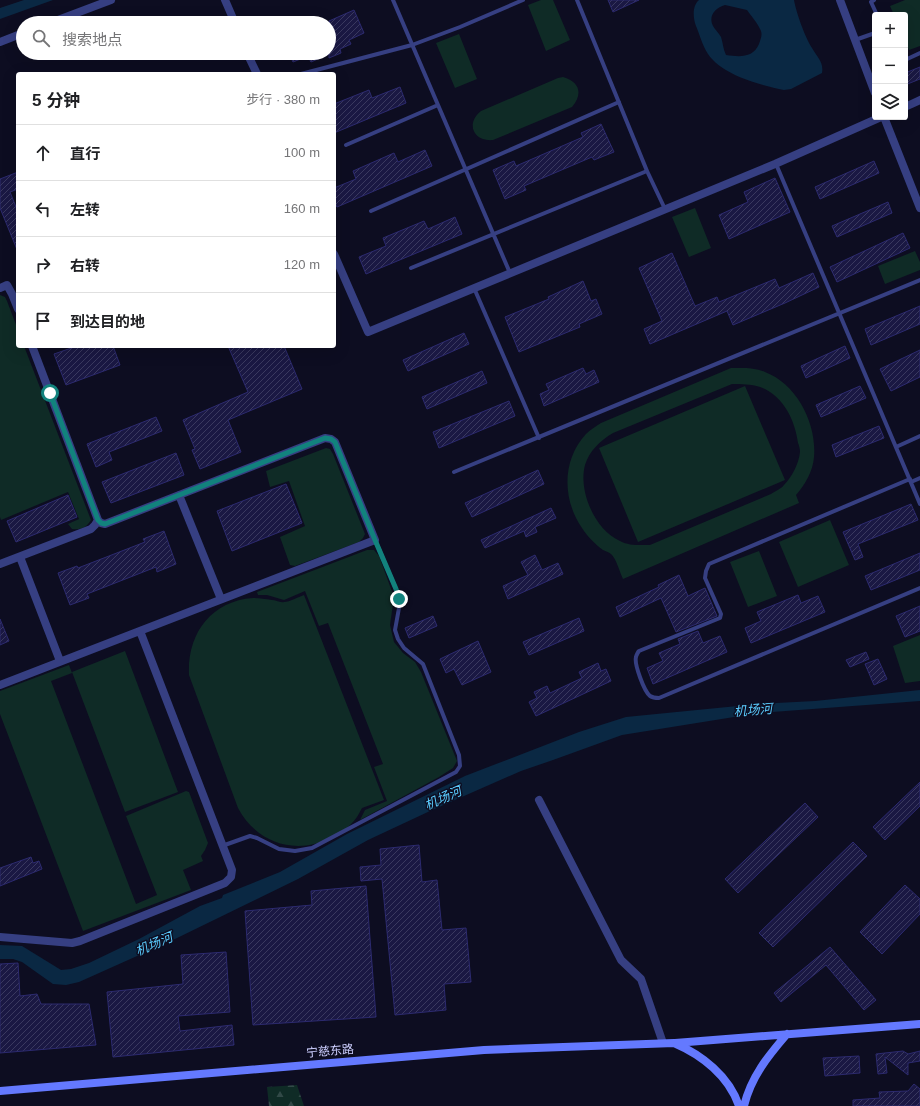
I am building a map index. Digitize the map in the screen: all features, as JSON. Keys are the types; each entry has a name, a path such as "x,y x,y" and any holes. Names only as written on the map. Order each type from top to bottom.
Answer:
{"main road":[{"name":"宁慈东路","path":"0,1091 484,1050 674,1043 920,1024"},
{"path":"744,1106 749,1088 760,1067 787,1034"},
{"path":"674,1043 691,1051 715,1069 731,1089 738,1106"}],"street":[{"path":"69,16 111,0"},
{"path":"225,0 232,16"},
{"path":"840,0 872,85"},
{"path":"0,42 16,36"},
{"path":"251,60 255,72"},
{"path":"908,105 920,100"},
{"path":"336,259 368,332 776,164 874,120"},
{"path":"885,120 920,208"},
{"path":"0,288 7,285 16,303"},
{"path":"0,685 375,540 335,442 331,439 325,438 105,524 101,523 98,520 33,348"},
{"path":"179,495 222,599"},
{"path":"0,564 91,529 98,520"},
{"path":"20,556 60,661"},
{"path":"0,937 72,943 80,942 225,884 231,877 232,870 140,631"},
{"path":"539,800 621,960 641,979 663,1043"}],"lane":[{"path":"393,0 510,274"},
{"path":"309,72 412,45 460,27 523,0"},
{"path":"577,0 665,209"},
{"path":"874,0 871,2 876,12"},
{"path":"855,40 872,34"},
{"path":"908,59 920,53"},
{"path":"371,211 619,102"},
{"path":"346,145 438,105"},
{"path":"776,164 920,504"},
{"path":"412,268 648,171"},
{"path":"454,472 920,280"},
{"path":"474,288 538,438"},
{"path":"896,447 920,436"},
{"path":"920,478 910,480 709,564 705,578 721,614 720,618 639,651 636,656 636,664 646,691 650,696 660,698 920,588"},
{"path":"222,846 250,836 279,849 294,851 312,848 456,772 460,766 459,755 423,664 404,648 398,639 395,630 395,622 399,608 399,599 375,540"}],"green space":[{"path":"541,0 553,0 570,40 546,51 528,5"},
{"path":"905,0 920,0 920,46 909,50 908,12 893,12 890,6"},
{"path":"459,34 477,79 455,88 436,43"},
{"path":"563,77 573,82 578,89 578,98 572,107 493,140 481,138 474,131 473,121 481,111"},
{"path":"695,208 711,248 689,257 672,217"},
{"path":"915,251 920,262 920,270 885,284 878,266"},
{"path":"0,295 5,297 16,325 16,348 25,348 91,520 81,529 72,529 68,524 79,519 68,492 1,520"},
{"path":"731,368 757,369 776,378 787,386 803,407 812,431 814,457 808,478 796,495 799,503 623,579 613,556 603,550 589,537 575,517 568,492 569,468 572,456 578,444 586,434 601,423","holes":["732,384 753,385 768,391 781,402 791,417 800,452 797,465 787,482 771,494 650,545 627,544 611,536 596,519 586,498 583,475 585,465 592,451 604,439 613,433"]},
{"path":"745,386 785,480 638,542 599,448"},
{"path":"326,448 330,449 333,454 365,534 359,542 295,566 290,565 280,537 305,526 289,481 270,487 266,471"},
{"path":"830,520 849,565 798,587 779,542"},
{"path":"367,550 374,550 379,556 394,597 390,625 394,642 403,653 415,662 421,672 457,761 453,768 439,777 360,820 365,810 387,801 374,767 383,764 328,623 319,626 305,591 284,600 267,595 258,595 257,592"},
{"path":"759,551 777,596 748,607 730,562"},
{"path":"304,595 384,800 362,808 350,826 332,837 319,843 305,846 292,846 267,838 246,820 238,808 189,675 189,660 197,633 204,622 225,606 238,600 253,598 286,602"},
{"path":"920,635 920,681 905,683 893,646"},
{"path":"125,651 178,792 125,812 72,672"},
{"path":"69,665 72,673 51,681 136,904 157,895 126,816 186,791 189,792 208,843 201,856 203,861 183,870 191,890 83,931 0,714 0,691"},
{"path":"297,1085 304,1106 269,1106 267,1087"}],"water":[{"path":"24,0 53,0 0,19 0,8"},
{"path":"699,0 794,0 807,38 820,60 822,73 791,89 784,90 753,82 722,68 708,54 704,47 694,19 694,9","holes":["725,5 747,10 761,31 759,44 753,52 746,56 726,55 721,37 714,27 711,19 713,13 715,10"]},
{"name":"机场河","path":"920,690 920,701 759,713 622,735 521,771 430,811 368,840 298,879 175,939 79,982 66,985 53,984 22,962 13,959 0,959 0,945 22,946 61,970 71,969 89,963 139,939 200,906 222,898 223,895 280,872 347,834 465,776 579,732 626,717 758,704 815,701"}],"building":[{"path":"608,0 639,0 613,12"},
{"path":"354,10 364,33 349,40 351,44 340,49 341,53 336,55 336,18"},
{"path":"920,67 920,79 908,84 908,72"},
{"path":"400,87 406,103 336,132 336,103 369,90 372,98"},
{"path":"601,124 614,152 594,160 592,157 524,186 526,190 505,199 493,170 514,161 516,166 583,137 581,133"},
{"path":"425,150 432,166 337,207 336,187 356,179 353,171 394,153 398,162"},
{"path":"874,161 879,173 820,199 815,187"},
{"path":"16,173 16,190 10,192 16,207 16,247 0,208 0,179"},
{"path":"775,178 790,212 729,239 719,215 748,202 744,192"},
{"path":"888,202 892,213 837,237 832,226"},
{"path":"455,217 462,234 366,274 359,257 386,246 383,238 424,221 428,229"},
{"path":"903,233 910,248 837,282 830,267"},
{"path":"672,253 695,306 717,297 719,302 775,279 779,288 813,273 819,287 733,325 727,311 650,344 644,329 662,321 639,268"},
{"path":"583,281 591,301 596,299 602,314 579,324 580,327 519,352 505,317 549,299 548,297"},
{"path":"920,306 920,324 871,345 865,329"},
{"path":"464,333 469,344 408,371 403,360"},
{"path":"845,346 850,358 806,378 801,366"},
{"path":"71,348 114,348 120,365 66,385 54,354"},
{"path":"229,348 285,348 302,389 228,420 241,452 200,469 192,450 195,449 183,420 248,392"},
{"path":"920,350 920,377 891,391 880,369"},
{"path":"583,368 586,374 594,370 599,382 544,406 540,394 549,390 546,384"},
{"path":"482,371 487,383 427,409 422,397"},
{"path":"860,386 866,398 821,417 816,405"},
{"path":"509,401 515,416 439,448 433,432"},
{"path":"156,417 162,431 109,452 112,460 96,467 87,444"},
{"path":"879,426 884,438 836,457 832,445"},
{"path":"176,453 184,475 111,503 102,482"},
{"path":"538,470 544,484 472,517 465,503"},
{"path":"286,484 302,523 232,551 217,511"},
{"path":"68,495 77,517 16,542 7,521"},
{"path":"911,504 918,520 858,544 863,557 855,560 843,532"},
{"path":"551,508 556,518 535,527 537,532 526,537 524,531 485,548 481,540"},
{"path":"164,531 176,564 157,572 156,567 87,594 89,598 70,605 58,573 77,566 78,568 145,542 143,539"},
{"path":"920,553 920,570 871,590 865,576"},
{"path":"535,555 542,570 558,563 563,574 508,599 503,586 528,575 521,562"},
{"path":"679,575 688,596 705,588 717,616 676,632 661,598 620,617 616,607 659,587 658,585"},
{"path":"798,595 801,603 818,596 825,612 751,643 745,628 761,621 757,612"},
{"path":"920,606 920,631 905,637 896,616"},
{"path":"433,616 437,626 409,638 405,628"},
{"path":"579,618 584,631 529,655 523,642"},
{"path":"0,619 9,641 0,645"},
{"path":"698,631 703,643 720,636 727,652 653,684 647,668 663,661 659,653 680,644 678,639"},
{"path":"478,641 491,672 462,685 454,669 446,673 440,659"},
{"path":"866,652 869,659 850,667 846,660"},
{"path":"878,659 887,679 874,685 865,664"},
{"path":"598,663 601,671 606,669 611,681 536,716 529,702 537,698 534,692 547,686 550,693 582,678 579,672"},
{"path":"920,782 920,806 885,840 873,827"},
{"path":"805,803 818,817 738,893 725,879"},
{"path":"853,842 867,856 773,947 759,933"},
{"path":"419,845 422,882 437,880 442,930 466,928 471,982 444,984 446,1010 395,1015 382,879 361,881 360,867 381,865 380,849"},
{"path":"31,857 33,863 39,861 42,869 0,886 0,868"},
{"path":"905,885 920,899 920,914 882,954 860,932"},
{"path":"366,886 376,1017 253,1025 245,911 312,905 311,891"},
{"path":"830,947 876,1000 864,1010 826,965 781,1002 774,993"},
{"path":"226,952 230,1012 178,1016 180,1031 232,1025 234,1045 113,1057 107,992 183,984 181,955"},
{"path":"18,963 20,996 37,994 41,1004 89,1004 96,1045 0,1053 0,964"},
{"path":"903,1051 908,1054 920,1051 920,1061 908,1063 908,1075 885,1057 887,1073 878,1074 876,1054"},
{"path":"859,1056 860,1073 825,1076 823,1058"},
{"path":"914,1084 920,1089 920,1106 853,1106 853,1100 880,1098 879,1092 908,1091"}],"route":[{"path":"50,393 98,520 105,524 325,438 331,439 335,442 399,599"}]}
